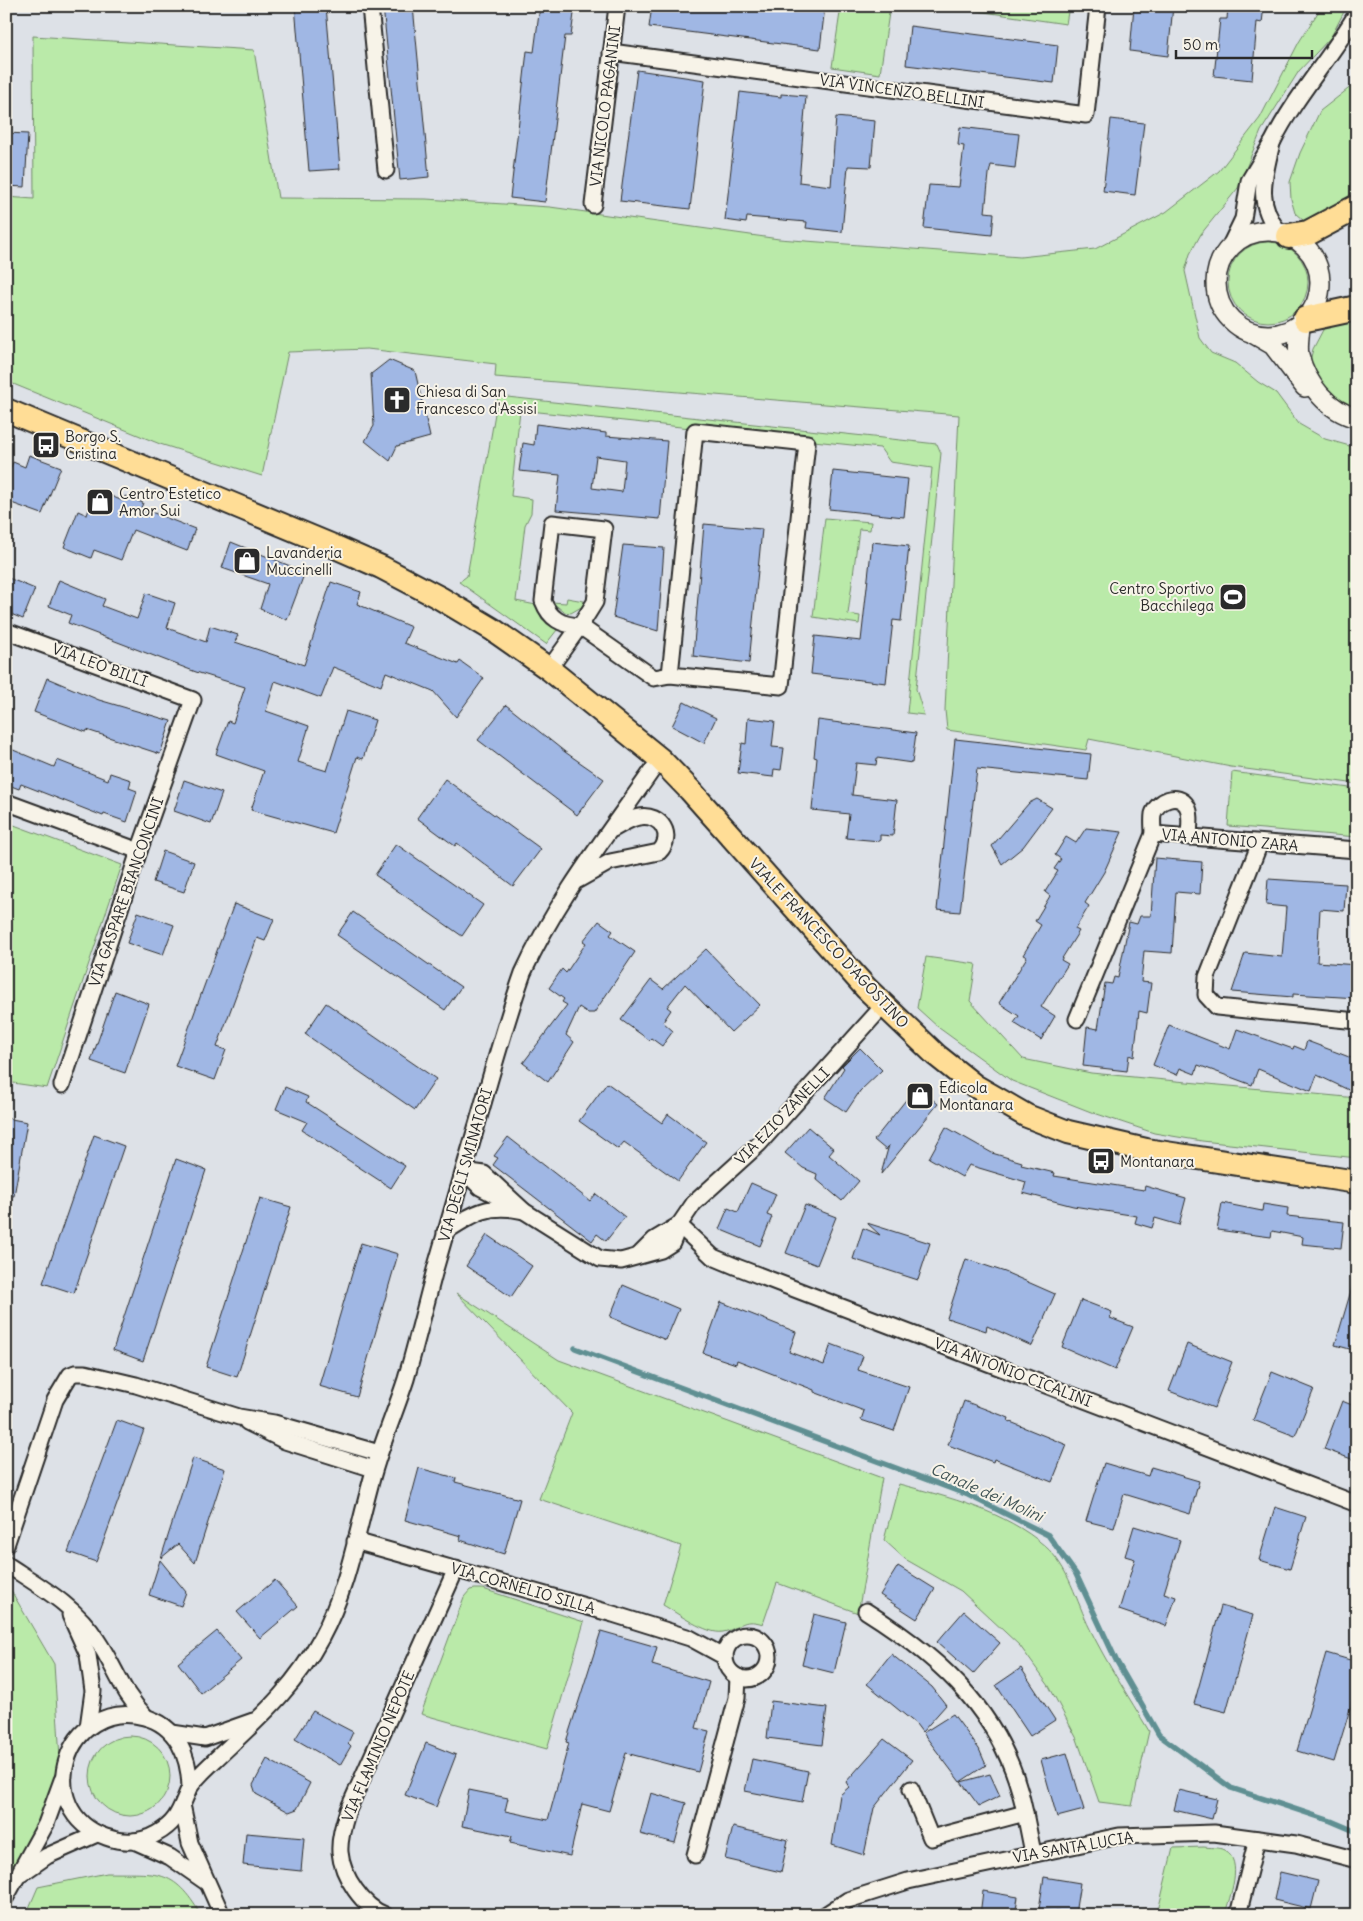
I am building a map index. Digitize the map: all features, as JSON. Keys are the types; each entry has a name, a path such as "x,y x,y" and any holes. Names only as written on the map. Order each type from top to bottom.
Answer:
{"highway":[{"path":"1284,234 1308,232 1357,207"},
{"path":"1303,321 1357,308"}],"main road":[{"name":"VIALE FRANCESCO D'AGOSTINO","path":"6,410 381,567 440,598 492,629 549,669 660,759 884,1005 936,1055 975,1086 1027,1116 1068,1132 1146,1150 1357,1182"}],"street":[{"path":"370,6 386,170"},
{"name":"VIA NICOLO PAGANINI","path":"593,205 617,6"},
{"name":"VIA VINCENZO BELLINI","path":"611,52 1086,115 1098,6"},
{"path":"1357,13 1342,39 1287,114 1249,181 1243,219 1218,269 1217,294 1227,315 1246,330 1273,345 1306,388 1346,416 1357,418"},
{"path":"1272,143 1264,177 1264,204 1271,222 1309,252 1318,272 1318,295 1303,321 1299,353 1303,366 1322,400"},
{"path":"1228,250 1241,239 1254,233 1284,234"},
{"path":"1246,330 1271,335 1286,331 1303,321"},
{"path":"549,669 580,626 595,602 604,528 552,523 543,601 547,612 562,623 580,626 654,678 670,675 781,686 807,443 695,432 670,675"},
{"name":"VIA LEO BILLI","path":"6,631 193,700"},
{"name":"VIA GASPARE BIANCONCINI","path":"62,1085 139,852 193,700"},
{"name":"VIA DEGLI SMINATORI","path":"190,1787 260,1719 301,1673 323,1635 342,1588 374,1469 405,1380 445,1232 523,972 532,952 571,886 660,759"},
{"path":"1153,834 1153,815 1157,806 1164,800 1174,798 1182,801 1187,807 1190,818 1188,837"},
{"path":"6,802 139,852"},
{"name":"VIA DEGLI SMINATORI","path":"571,886 610,862 659,852 665,846 667,835 664,826 650,817 639,817 611,830"},
{"name":"VIA ANTONIO ZARA","path":"1077,1020 1153,834 1357,850"},
{"path":"1260,843 1208,977 1206,995 1217,1007 1357,1021"},
{"name":"VIA EZIO ZANELLI","path":"679,1225 694,1204 759,1144 884,1005"},
{"path":"464,1170 484,1174 524,1211 600,1259 621,1261 636,1257 654,1240 679,1225"},
{"path":"445,1232 468,1216 480,1211 509,1208 524,1211"},
{"name":"VIA ANTONIO CICALINI","path":"679,1225 713,1257 1357,1504"},
{"path":"6,1545 55,1400 70,1375 85,1373 136,1385 239,1417 268,1434 287,1434 379,1453"},
{"path":"287,1434 374,1469"},
{"name":"VIA CORNELIO SILLA","path":"355,1541 690,1638 730,1642 742,1635 756,1636 767,1645 769,1652 767,1666 758,1676 744,1678 728,1669 725,1657 690,1638"},
{"path":"6,1564 61,1601 84,1622 98,1640 131,1702 146,1717 172,1733 205,1738 260,1719"},
{"name":"VIA FLAMINIO NEPOTE","path":"385,1915 372,1910 348,1875 340,1852 342,1832 348,1810 456,1569"},
{"path":"61,1601 75,1624 88,1654 93,1691 88,1727"},
{"path":"866,1611 908,1639 966,1689 989,1720 1009,1756 1025,1813 1033,1853"},
{"path":"725,1657 730,1642"},
{"path":"694,1855 744,1678"},
{"path":"6,1897 46,1824 63,1776 66,1758 75,1741 88,1727 106,1718 119,1715 146,1717"},
{"path":"63,1776 65,1794 72,1810 83,1824 97,1834 115,1840 134,1841 153,1836 170,1825 183,1809 190,1787 190,1768 183,1749 172,1733"},
{"path":"911,1789 931,1838 1025,1813"},
{"path":"183,1809 190,1843 222,1915"},
{"name":"VIA SANTA LUCIA","path":"825,1915 848,1900 908,1881 1119,1836 1214,1833 1296,1844 1357,1860"},
{"path":"18,1876 47,1856 97,1834"},
{"path":"1238,1915 1257,1839"},
{"path":"134,1841 170,1857 206,1882"}],"green space":[{"path":"841,6 890,6 880,74 832,67"},
{"path":"943,6 1069,6 1066,24"},
{"path":"1322,6 1347,6 1331,37 1299,71 1261,131 1238,188 1201,234 1190,254 1185,271 1200,338 1211,353 1235,363 1258,382 1276,393 1299,424 1325,439 1357,448 1357,784 1231,767 1089,739 1086,750 947,730 945,710 959,415 495,377 496,364 367,349 288,352 262,476 160,444 6,381 6,197 34,199 33,36 254,50 278,198 426,199 550,207 779,239 1020,257 1095,249 1166,212 1219,171 1260,118 1299,42"},
{"path":"1357,82 1357,208 1314,230 1295,213 1291,199 1290,182 1300,153 1320,111"},
{"path":"1268,242 1283,245 1296,254 1305,267 1308,282 1305,297 1296,310 1283,319 1268,322 1253,319 1240,310 1231,297 1228,282 1231,267 1240,254 1253,245"},
{"path":"1336,305 1357,305 1357,415 1340,411 1309,365 1313,349"},
{"path":"498,396 937,444 941,453 916,689 924,715 907,713 932,468 890,462 880,448 520,410 511,496 532,499 531,513 525,525 516,601 536,605 542,619 557,630 546,644 459,582 467,576"},
{"path":"825,518 871,522 870,530 859,529 848,614 860,616 859,624 813,617"},
{"path":"567,598 584,601 583,606 571,613 564,612 552,602 566,603"},
{"path":"1232,772 1357,789 1357,837 1228,826"},
{"path":"6,822 122,865 47,1088 6,1082"},
{"path":"926,957 976,964 970,1001 1023,1059 1091,1073 1357,1098 1357,1158 1202,1141 1154,1133 1091,1112 1012,1081 939,1028 917,1008"},
{"path":"456,1293 559,1360 882,1478 858,1613 777,1583 763,1624 756,1622 745,1623 729,1631 716,1632 701,1627 663,1605 681,1546 539,1499 572,1413"},
{"path":"899,1484 956,1500 994,1514 1029,1534 1053,1554 1066,1574 1085,1618 1111,1668 1149,1731 1132,1806 1099,1802 1077,1739 1049,1686 1020,1646 961,1591 905,1559 884,1540"},
{"path":"6,1582 54,1664 60,1758 20,1883 6,1906"},
{"path":"483,1589 584,1622 547,1749 421,1714 464,1597 470,1590"},
{"path":"130,1736 145,1739 158,1748 167,1761 170,1776 167,1791 158,1804 145,1813 130,1816 115,1813 102,1804 93,1791 90,1776 93,1761 102,1748 115,1739"},
{"path":"1204,1847 1224,1850 1234,1862 1234,1880 1225,1915 1157,1915 1173,1848"},
{"path":"107,1873 139,1873 162,1876 182,1888 201,1915 26,1915 38,1887"}],"building":[{"path":"295,6 326,6 340,169 309,171"},
{"path":"383,6 413,6 429,177 400,180"},
{"path":"540,6 575,6 571,36 565,36 545,202 510,198 527,51 534,52"},
{"path":"652,6 825,6 820,49 649,27"},
{"path":"1134,6 1173,6 1168,56 1130,51"},
{"path":"1228,6 1264,6 1262,23 1257,22 1252,80 1214,76 1220,19 1227,19"},
{"path":"910,26 1058,45 1054,83 906,65"},
{"path":"637,70 705,80 690,209 620,201"},
{"path":"740,92 781,97 781,94 806,96 799,182 831,186 836,117 875,121 871,167 848,166 842,232 806,228 807,222 747,217 746,223 725,220"},
{"path":"1111,119 1144,123 1135,195 1103,191"},
{"path":"960,127 1019,134 1015,168 991,165 985,212 994,213 992,235 924,228 929,185 959,187 964,146 958,145"},
{"path":"6,133 28,134 25,187 6,186"},
{"name":"Chiesa di San Francesco d'Assisi","path":"389,360 415,371 430,437 397,446 390,461 365,441 374,426 371,374"},
{"path":"536,424 606,433 606,436 667,441 660,519 556,510 560,475 519,471 523,443 534,445","holes":["596,456 625,460 622,492 592,488"]},
{"path":"29,455 61,467 42,514 6,501 6,479 13,462 25,467"},
{"path":"833,471 908,479 904,517 829,509"},
{"path":"96,490 123,501 125,496 143,503 141,508 195,529 187,551 133,530 121,560 94,550 91,558 64,547 78,511 87,515"},
{"path":"704,524 762,529 749,663 693,656"},
{"path":"231,542 305,572 287,620 260,609 268,584 222,568"},
{"path":"872,542 909,546 901,621 893,620 886,683 811,674 815,636 861,641"},
{"path":"623,545 664,548 658,631 613,617"},
{"path":"6,577 35,589 23,619 6,612"},
{"path":"59,580 105,599 102,606 137,619 146,593 175,603 167,628 206,642 210,626 238,635 235,642 304,665 331,582 361,592 357,604 411,627 404,643 458,664 460,661 484,678 456,717 433,691 386,672 381,686 333,667 321,698 275,681 266,711 309,726 298,762 327,771 346,711 375,720 363,759 357,757 333,833 251,810 264,771 216,754 228,721 233,723 245,687 196,672 68,623 71,615 49,606"},
{"path":"47,678 99,700 171,721 160,754 87,730 86,732 34,712"},
{"path":"684,702 716,718 704,743 672,726"},
{"path":"506,705 565,752 604,779 577,815 478,740"},
{"path":"748,718 775,721 772,747 784,748 781,770 774,769 773,777 738,773 742,743 746,744"},
{"path":"818,720 916,733 912,763 877,758 876,765 856,763 852,795 897,800 893,836 880,835 880,841 846,838 849,814 812,810 817,758 814,757"},
{"path":"955,739 1091,754 1088,780 977,769 960,912 937,910"},
{"path":"6,747 54,767 57,760 108,780 110,773 131,780 129,788 137,791 127,822 104,814 103,816 21,784 19,789 6,784"},
{"path":"445,779 541,849 513,886 457,843 455,846 417,818"},
{"path":"184,780 222,793 211,824 174,811"},
{"path":"1037,799 1052,808 1023,847 1002,864 992,846 1029,803"},
{"path":"1086,828 1122,832 1104,872 1085,903 1089,906 1075,929 1079,931 1061,960 1068,964 1041,1007 1055,1016 1041,1040 1014,1023 1019,1016 999,1003 1027,957 1023,955 1041,925 1035,921 1050,896 1045,892 1058,871 1054,869 1061,859 1055,855 1066,837 1076,843"},
{"path":"396,844 483,905 462,936 375,875"},
{"path":"163,851 194,862 184,892 153,882"},
{"path":"1155,858 1202,862 1200,894 1176,892 1172,953 1144,951 1141,982 1151,983 1147,1013 1139,1011 1134,1057 1129,1055 1127,1071 1083,1066 1087,1027 1098,1029 1105,983 1112,984 1114,977 1118,978 1129,922 1137,924 1140,916 1151,916"},
{"path":"1268,879 1346,884 1344,911 1320,909 1317,962 1357,965 1357,998 1293,994 1293,997 1232,992 1245,953 1282,957 1286,907 1266,905"},
{"path":"234,904 274,919 265,941 257,938 217,1047 226,1050 215,1080 175,1066"},
{"path":"138,912 174,925 163,955 127,943"},
{"path":"353,912 461,987 445,1010 337,935"},
{"path":"599,921 613,931 610,935 635,952 594,1013 588,1013 579,1007 566,1035 574,1042 548,1082 523,1063 567,1005 562,1002 564,999 549,988 562,969 566,973 586,943 583,941"},
{"path":"706,949 760,1005 731,1032 685,984 667,1007 671,1010 663,1022 673,1031 662,1046 651,1038 649,1040 621,1020 651,980 663,989"},
{"path":"115,991 149,1004 125,1073 91,1061"},
{"path":"326,1003 436,1079 415,1110 305,1034"},
{"path":"1169,1025 1230,1049 1237,1029 1293,1049 1294,1046 1304,1050 1307,1041 1357,1060 1357,1094 1317,1075 1311,1091 1258,1069 1252,1085 1198,1065 1195,1074 1180,1068 1177,1075 1153,1065"},
{"path":"860,1048 882,1070 860,1091 846,1112 825,1098 844,1068 842,1066"},
{"path":"607,1083 662,1123 668,1114 706,1142 678,1181 624,1142 618,1149 579,1121"},
{"path":"917,1086 938,1104 881,1174 889,1145 886,1150 874,1140"},
{"path":"285,1087 308,1097 306,1102 405,1166 391,1188 302,1130 307,1122 276,1109"},
{"path":"6,1118 27,1122 14,1196 6,1195"},
{"path":"808,1127 834,1149 829,1155 859,1181 842,1201 816,1179 817,1174 803,1168 785,1153"},
{"path":"946,1127 992,1153 1022,1162 1021,1165 1055,1173 1054,1176 1144,1190 1145,1186 1186,1198 1179,1225 1155,1218 1152,1228 1135,1223 1137,1216 1073,1206 1023,1193 1026,1182 969,1165 962,1177 929,1158"},
{"path":"94,1135 124,1146 74,1293 43,1283"},
{"path":"508,1137 590,1201 596,1194 625,1217 606,1241 597,1234 592,1241 493,1165 498,1158 494,1156"},
{"path":"176,1159 206,1170 143,1361 113,1350"},
{"path":"751,1183 776,1194 767,1215 772,1217 760,1246 719,1229 728,1208 738,1212"},
{"path":"260,1198 291,1207 237,1377 206,1367"},
{"path":"1222,1203 1262,1211 1263,1204 1288,1208 1287,1216 1344,1222 1341,1248 1302,1244 1303,1237 1272,1231 1271,1237 1217,1230"},
{"path":"805,1205 836,1217 817,1265 786,1253"},
{"path":"867,1223 930,1243 918,1280 853,1259 863,1228 880,1235"},
{"path":"487,1235 532,1266 511,1297 466,1266"},
{"path":"361,1243 398,1254 357,1397 319,1386"},
{"path":"966,1259 1005,1272 1055,1294 1032,1346 987,1326 986,1331 947,1318"},
{"path":"1353,1284 1357,1285 1357,1351 1335,1345"},
{"path":"623,1285 679,1309 666,1340 610,1317"},
{"path":"1081,1300 1112,1312 1110,1318 1133,1327 1115,1370 1062,1347"},
{"path":"721,1302 796,1332 789,1352 824,1365 831,1344 863,1356 858,1370 909,1387 894,1431 861,1420 864,1411 814,1392 814,1390 737,1360 736,1364 703,1353"},
{"path":"1187,1344 1232,1362 1214,1408 1169,1391"},
{"path":"1272,1372 1314,1389 1295,1436 1253,1420"},
{"path":"964,1401 1009,1418 1008,1421 1067,1445 1052,1482 994,1459 993,1462 948,1445"},
{"path":"1342,1401 1357,1407 1357,1461 1324,1449"},
{"path":"117,1420 144,1430 96,1562 68,1552"},
{"path":"193,1458 225,1469 195,1563 178,1544 161,1558"},
{"path":"1104,1463 1148,1476 1151,1467 1199,1481 1190,1514 1124,1494 1114,1528 1086,1521"},
{"path":"419,1468 456,1478 455,1482 520,1499 504,1554 460,1540 461,1536 405,1520"},
{"path":"1275,1507 1306,1517 1290,1569 1259,1560"},
{"path":"1134,1526 1180,1540 1164,1593 1176,1597 1166,1626 1119,1610 1135,1559 1125,1556"},
{"path":"160,1560 186,1592 181,1606 149,1595"},
{"path":"898,1566 935,1589 917,1619 880,1595"},
{"path":"275,1580 298,1606 260,1638 237,1612"},
{"path":"1221,1606 1253,1615 1226,1712 1194,1704"},
{"path":"964,1611 1000,1643 973,1674 937,1642"},
{"path":"814,1614 846,1622 834,1673 802,1665"},
{"path":"217,1631 241,1660 201,1693 178,1663"},
{"path":"601,1631 657,1647 652,1665 709,1682 696,1728 709,1731 698,1772 626,1753 609,1811 582,1804 570,1856 510,1843 512,1836 462,1826 469,1790 508,1798 505,1811 548,1820 569,1743 566,1742"},
{"path":"1326,1653 1357,1662 1357,1686 1334,1762 1297,1751"},
{"path":"891,1654 932,1687 946,1705 922,1732 916,1724 867,1684"},
{"path":"1021,1668 1055,1720 1030,1736 996,1685"},
{"path":"771,1701 827,1708 822,1745 767,1738"},
{"path":"313,1711 353,1732 348,1743 351,1746 340,1765 295,1739"},
{"path":"953,1714 979,1749 986,1765 960,1782 923,1733"},
{"path":"884,1739 912,1760 874,1808 864,1855 832,1845 840,1795 849,1787 846,1782"},
{"path":"426,1743 456,1755 436,1807 405,1795"},
{"path":"1067,1753 1084,1810 1057,1817 1041,1760"},
{"path":"267,1759 310,1783 297,1809 289,1812 256,1794 253,1785"},
{"path":"752,1759 808,1771 802,1802 745,1791"},
{"path":"990,1774 1000,1796 979,1806 961,1782"},
{"path":"1179,1790 1217,1799 1212,1819 1174,1810"},
{"path":"651,1793 686,1803 675,1843 640,1834"},
{"path":"733,1827 788,1840 781,1872 725,1859"},
{"path":"246,1833 304,1838 301,1871 243,1865"},
{"path":"1280,1872 1318,1881 1311,1909 1274,1900"},
{"path":"1044,1877 1080,1883 1075,1914 1039,1909"},
{"path":"983,1891 1018,1897 1015,1915 980,1915"}],"waterway":[{"name":"Canale dei Molini","path":"575,1348 968,1495 1048,1535 1076,1574 1116,1660 1159,1735 1231,1788 1331,1821 1357,1832"}],"place":[{"name":"Chiesa di San Francesco d'Assisi","path":"397,400"},
{"name":"Borgo S. Cristina","path":"46,445"},
{"name":"Centro Estetico Amor Sui","path":"100,502"},
{"name":"Lavanderia Muccinelli","path":"247,561"},
{"name":"Centro Sportivo Bacchilega","path":"1233,597"},
{"name":"Edicola Montanara","path":"920,1096"},
{"name":"Montanara","path":"1101,1161"}]}
